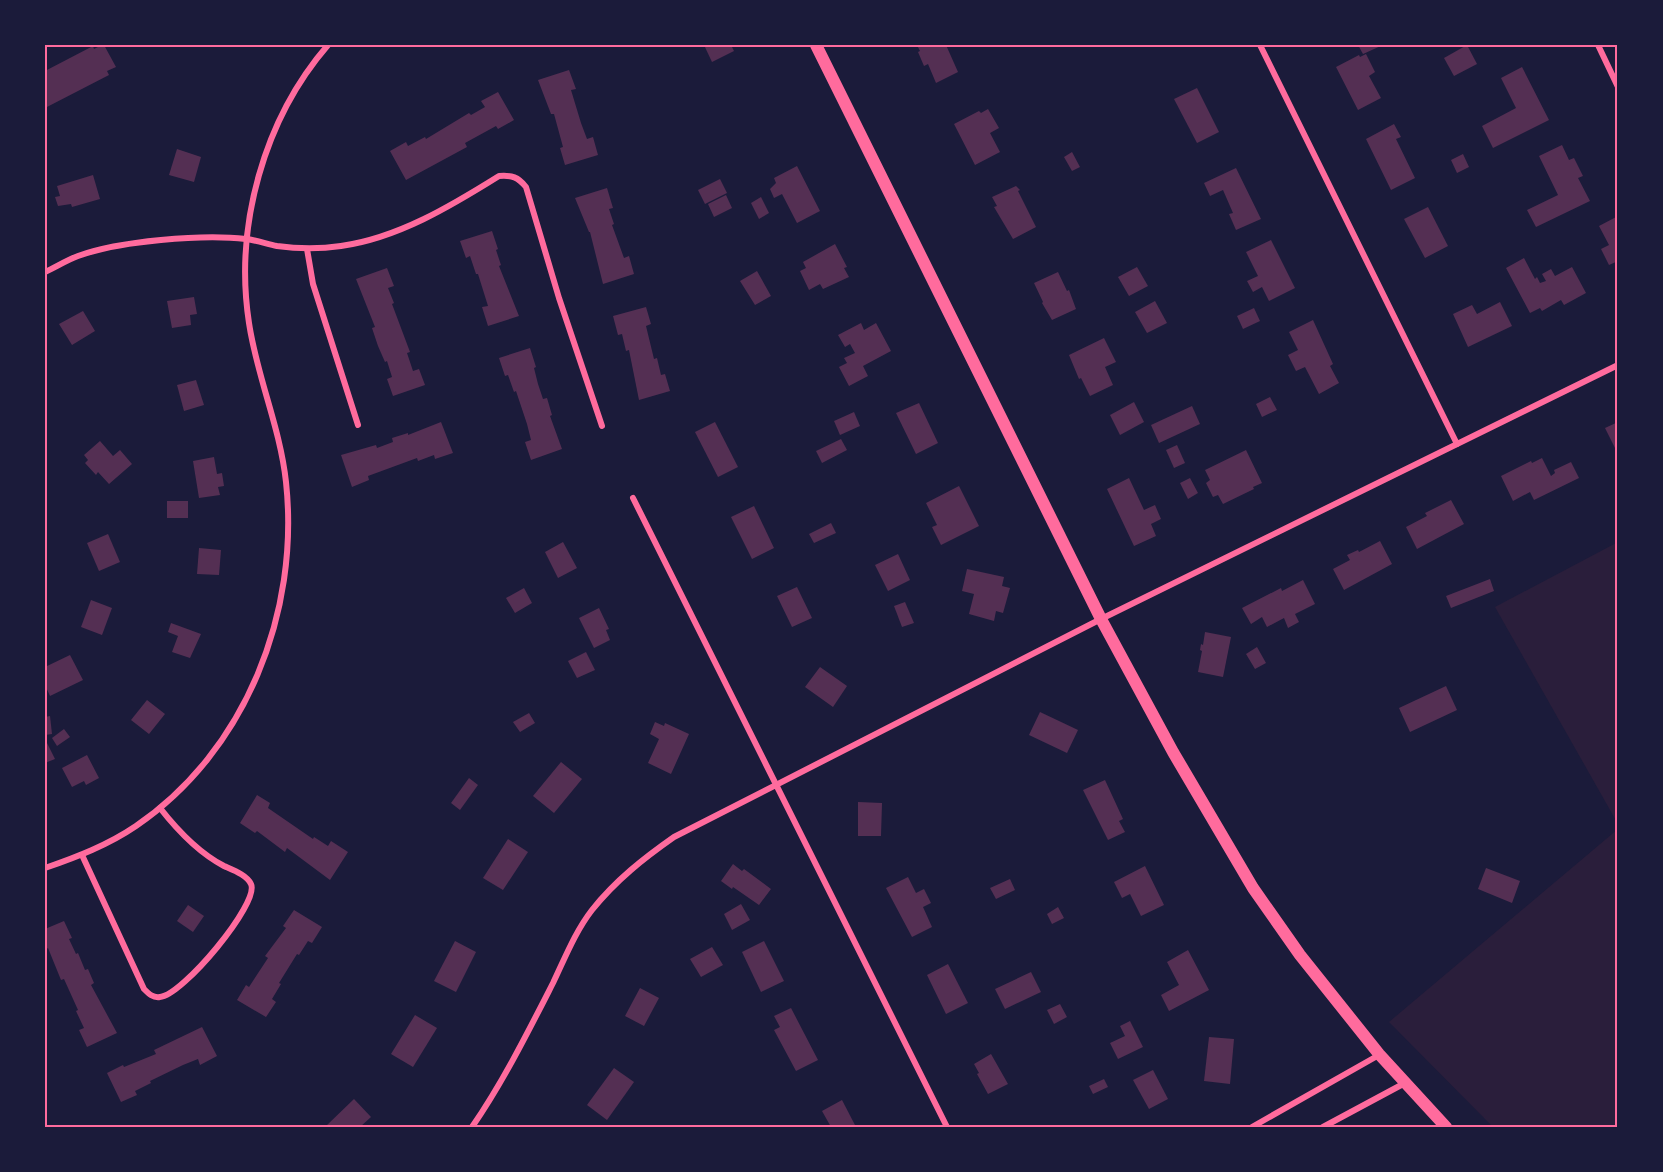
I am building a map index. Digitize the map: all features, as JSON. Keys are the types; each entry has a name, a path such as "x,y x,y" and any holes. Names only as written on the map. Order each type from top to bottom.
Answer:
{"main road":[{"path":"816,45 1101,620 1173,752 1253,888 1300,955 1379,1054 1446,1127"}],"street":[{"path":"45,868 82,855 134,827 160,808 194,776 235,722 269,646 285,573 288,524 286,482 278,433 259,370 249,322 246,282 247,239 252,202 262,163 278,124 298,87 328,45"},
{"path":"1260,45 1457,444"},
{"path":"1598,45 1618,87"},
{"path":"45,272 78,256 124,245 180,238 247,239 278,246 307,249 340,247 388,234 436,212 499,176 509,175 518,178 526,187 559,298 602,426"},
{"path":"307,249 313,284 358,425"},
{"path":"472,1127 510,1064 554,981 572,941 591,911 640,861 674,837 1101,620 1618,365"},
{"path":"633,498 947,1127"},
{"path":"82,855 144,989 150,995 160,997 166,995 192,975 214,952 237,920 252,892 251,884 246,877 218,863 193,845 160,808"},
{"path":"1252,1127 1379,1054"},
{"path":"1323,1127 1406,1083"}],"shaded area":[{"path":"1618,542 1618,824 1495,607"},
{"path":"1618,829 1618,1127 1493,1127 1389,1022"}],"building":[{"path":"102,45 116,67 107,71 109,75 45,108 45,71 93,46 94,49"},
{"path":"704,45 731,45 734,51 712,62"},
{"path":"917,45 946,45 958,72 936,83 928,64 924,66"},
{"path":"1358,45 1383,45 1363,54"},
{"path":"1467,45 1477,64 1454,76 1444,58"},
{"path":"1366,54 1375,72 1369,76 1381,98 1358,110 1336,67 1359,55 1360,57"},
{"path":"1522,67 1549,120 1493,148 1482,126 1516,108 1501,78"},
{"path":"569,70 576,89 571,90 581,123 587,139 593,137 598,155 565,165 560,148 563,147 554,114 551,114 538,80"},
{"path":"1197,88 1219,132 1197,143 1174,99"},
{"path":"498,92 514,120 498,129 496,126 465,143 467,147 406,180 390,151 406,142 408,146 425,137 426,139 469,113 471,115 485,107 481,101"},
{"path":"988,109 999,128 990,133 1000,152 975,165 954,124 979,111 981,113"},
{"path":"1394,124 1401,137 1396,139 1415,178 1391,190 1366,139"},
{"path":"1562,145 1569,160 1574,158 1583,176 1578,178 1590,201 1536,227 1527,210 1558,195 1539,156"},
{"path":"177,149 201,157 194,182 169,175"},
{"path":"1072,152 1080,167 1072,171 1064,157"},
{"path":"1463,154 1469,167 1457,173 1451,160"},
{"path":"797,166 820,211 797,223 782,194 774,198 770,189 776,183 774,178"},
{"path":"1236,168 1261,219 1236,230 1229,214 1233,213 1223,190 1210,196 1204,183"},
{"path":"93,175 100,199 72,207 71,204 58,206 55,197 60,196 57,186"},
{"path":"720,179 727,193 705,204 698,190"},
{"path":"1016,186 1020,190 1018,191 1036,227 1013,239 994,207 997,206 992,197"},
{"path":"607,188 613,208 609,209 614,224 612,225 624,258 629,256 634,274 603,284 590,232 575,198"},
{"path":"726,195 732,208 714,217 708,204"},
{"path":"761,197 769,213 759,219 751,203"},
{"path":"1428,207 1448,246 1425,258 1404,219"},
{"path":"1618,216 1618,261 1609,265 1601,249 1609,245 1599,226"},
{"path":"492,231 498,249 496,250 501,265 499,266 519,316 488,326 482,307 488,306 478,274 476,274 470,256 466,258 460,241"},
{"path":"1271,240 1295,288 1269,301 1262,287 1253,292 1247,281 1258,276 1246,252"},
{"path":"835,244 847,267 844,268 849,277 823,289 820,284 809,290 800,271 806,268 803,262"},
{"path":"1524,258 1535,279 1537,277 1540,283 1546,281 1542,274 1551,269 1555,276 1572,267 1586,293 1564,305 1561,300 1542,311 1540,308 1530,313 1506,268"},
{"path":"1137,267 1148,286 1129,296 1118,277"},
{"path":"387,268 394,286 388,288 410,352 407,353 413,371 419,369 425,385 393,396 387,379 392,377 387,361 385,362 378,346 372,328 375,327 356,279"},
{"path":"757,271 771,296 755,305 740,281"},
{"path":"1058,272 1067,291 1069,290 1076,309 1052,320 1034,283"},
{"path":"194,297 197,314 190,315 191,325 172,328 167,301"},
{"path":"1155,301 1167,323 1147,333 1135,312"},
{"path":"1500,302 1512,326 1468,347 1453,314 1472,305 1477,314"},
{"path":"646,307 651,324 646,326 654,359 657,358 661,375 665,374 670,391 639,400 629,350 626,351 622,334 618,335 613,316"},
{"path":"1254,308 1260,321 1243,329 1237,316"},
{"path":"83,311 95,331 72,345 59,324"},
{"path":"1313,320 1333,364 1330,366 1339,383 1319,394 1305,367 1296,371 1288,355 1298,350 1289,332"},
{"path":"861,323 864,330 876,323 891,351 863,366 868,376 849,386 839,367 847,363 844,358 855,353 850,344 845,347 838,335"},
{"path":"1104,338 1116,362 1105,367 1113,385 1090,396 1081,378 1079,379 1069,355"},
{"path":"530,348 538,384 543,399 547,398 552,415 550,416 562,449 531,460 525,442 531,440 527,424 516,391 514,392 508,375 505,376 499,358"},
{"path":"196,380 204,405 184,411 177,385"},
{"path":"1270,397 1277,410 1262,417 1256,404"},
{"path":"1134,402 1144,422 1120,435 1110,415"},
{"path":"919,403 938,443 916,454 896,413"},
{"path":"1192,406 1200,424 1159,443 1151,425"},
{"path":"854,412 860,426 840,435 834,421"},
{"path":"441,422 453,453 435,459 434,455 418,461 417,458 368,476 369,480 352,487 341,455 376,445 377,448 393,442 392,438 408,433 408,435"},
{"path":"715,422 738,467 718,477 695,432"},
{"path":"1618,422 1618,449 1616,450 1605,428"},
{"path":"841,439 847,450 822,463 816,451"},
{"path":"100,441 113,456 120,450 132,464 109,484 85,463 88,460 84,455"},
{"path":"1177,445 1185,463 1174,468 1166,450"},
{"path":"1246,450 1262,483 1223,504 1218,495 1213,497 1206,483 1210,480 1205,470"},
{"path":"214,457 217,474 222,473 224,486 218,487 220,495 199,498 193,461"},
{"path":"1542,458 1551,476 1555,473 1554,470 1571,462 1579,478 1534,500 1530,492 1513,501 1501,476"},
{"path":"1129,478 1144,510 1155,505 1161,519 1151,524 1156,536 1134,546 1107,489"},
{"path":"1190,478 1198,493 1188,499 1180,483"},
{"path":"959,486 979,526 941,545 932,527 937,525 926,503"},
{"path":"1451,500 1464,524 1417,549 1406,527 1427,516 1425,513"},
{"path":"167,501 188,501 188,518 167,518"},
{"path":"754,506 774,548 752,559 731,517"},
{"path":"831,523 836,533 814,543 809,534"},
{"path":"108,534 120,562 99,571 87,543"},
{"path":"1380,541 1392,564 1344,590 1333,569 1350,560 1347,555 1358,550 1359,552"},
{"path":"563,542 577,568 558,578 545,552"},
{"path":"199,548 221,550 219,575 197,574"},
{"path":"898,554 910,580 888,591 875,565"},
{"path":"967,569 1004,577 1002,586 1010,588 1003,613 996,611 994,621 969,614 974,594 962,591"},
{"path":"1490,579 1494,591 1451,608 1446,596"},
{"path":"1303,580 1315,604 1295,614 1299,622 1288,628 1284,618 1267,627 1262,617 1251,624 1242,608 1281,588 1282,591"},
{"path":"797,587 812,618 792,627 777,596"},
{"path":"524,588 532,603 515,613 506,598"},
{"path":"91,600 112,608 102,635 81,627"},
{"path":"905,602 914,623 902,627 894,606"},
{"path":"599,608 609,629 606,630 610,640 594,648 579,618"},
{"path":"171,623 201,634 190,658 172,652 178,636 168,632"},
{"path":"1205,632 1231,637 1223,677 1198,672 1201,644 1203,645"},
{"path":"1257,647 1266,663 1255,669 1246,654"},
{"path":"586,652 595,670 577,678 568,661"},
{"path":"70,655 83,680 50,696 45,685 45,667"},
{"path":"820,667 847,686 833,707 805,687"},
{"path":"1446,686 1457,710 1410,732 1399,708"},
{"path":"147,700 165,714 149,734 131,720"},
{"path":"1040,712 1078,730 1067,753 1029,735"},
{"path":"529,713 535,723 520,732 513,722"},
{"path":"50,716 52,734 45,735 45,717"},
{"path":"655,722 664,726 665,723 689,734 671,774 648,763 659,739 650,734"},
{"path":"64,729 70,737 57,746 52,738"},
{"path":"47,743 55,759 45,763 45,744"},
{"path":"87,755 99,778 86,785 84,781 72,787 62,768"},
{"path":"561,762 582,779 554,813 533,796"},
{"path":"469,778 478,785 460,810 451,803"},
{"path":"1105,780 1123,819 1119,821 1125,832 1108,840 1083,790"},
{"path":"257,795 270,803 268,808 313,839 314,837 328,846 331,841 348,852 330,880 287,848 285,852 257,831 255,833 240,823"},
{"path":"858,802 882,803 881,836 858,836"},
{"path":"508,839 528,852 503,890 483,878"},
{"path":"733,864 742,871 744,869 771,889 759,905 721,881"},
{"path":"1145,866 1164,905 1141,916 1130,894 1122,898 1114,882"},
{"path":"1486,868 1520,881 1512,903 1478,889"},
{"path":"908,877 916,893 924,889 931,903 923,907 932,927 912,937 886,888"},
{"path":"1010,879 1015,890 996,899 990,888"},
{"path":"741,904 750,920 732,930 724,914"},
{"path":"188,905 204,916 193,932 177,921"},
{"path":"1058,907 1064,918 1052,924 1047,914"},
{"path":"294,910 322,927 312,943 308,941 299,955 297,954 279,983 281,984 272,999 276,1002 266,1017 237,1000 246,985 249,987 268,958 265,956 286,928 283,926"},
{"path":"64,921 76,954 78,953 85,970 88,969 94,983 91,985 117,1033 87,1047 79,1030 84,1028 76,1011 78,1010 64,979 61,980 48,948 45,950 45,929"},
{"path":"455,941 476,952 456,992 434,981"},
{"path":"764,941 784,981 761,992 742,952"},
{"path":"712,947 723,965 701,977 690,959"},
{"path":"1188,950 1209,990 1169,1011 1161,995 1179,985 1167,962"},
{"path":"948,964 968,1003 946,1014 927,975"},
{"path":"1031,972 1041,992 1005,1009 995,989"},
{"path":"640,988 659,998 644,1026 625,1016"},
{"path":"1060,1004 1067,1017 1054,1024 1047,1010"},
{"path":"791,1008 818,1060 796,1071 774,1030 780,1027 774,1016"},
{"path":"415,1015 437,1028 413,1067 391,1054"},
{"path":"1130,1021 1143,1047 1118,1059 1110,1043 1125,1036 1120,1026"},
{"path":"202,1027 217,1056 200,1065 198,1059 183,1065 150,1081 151,1083 135,1091 137,1095 121,1102 107,1073 156,1054 154,1050"},
{"path":"1209,1037 1234,1039 1230,1084 1204,1081"},
{"path":"991,1054 1008,1084 988,1094 974,1064"},
{"path":"614,1068 634,1082 607,1120 587,1105"},
{"path":"1153,1070 1168,1099 1149,1109 1133,1080"},
{"path":"1104,1079 1108,1087 1093,1094 1089,1086"},
{"path":"354,1099 371,1117 360,1127 325,1127"},
{"path":"842,1100 856,1127 831,1127 822,1111"}]}
